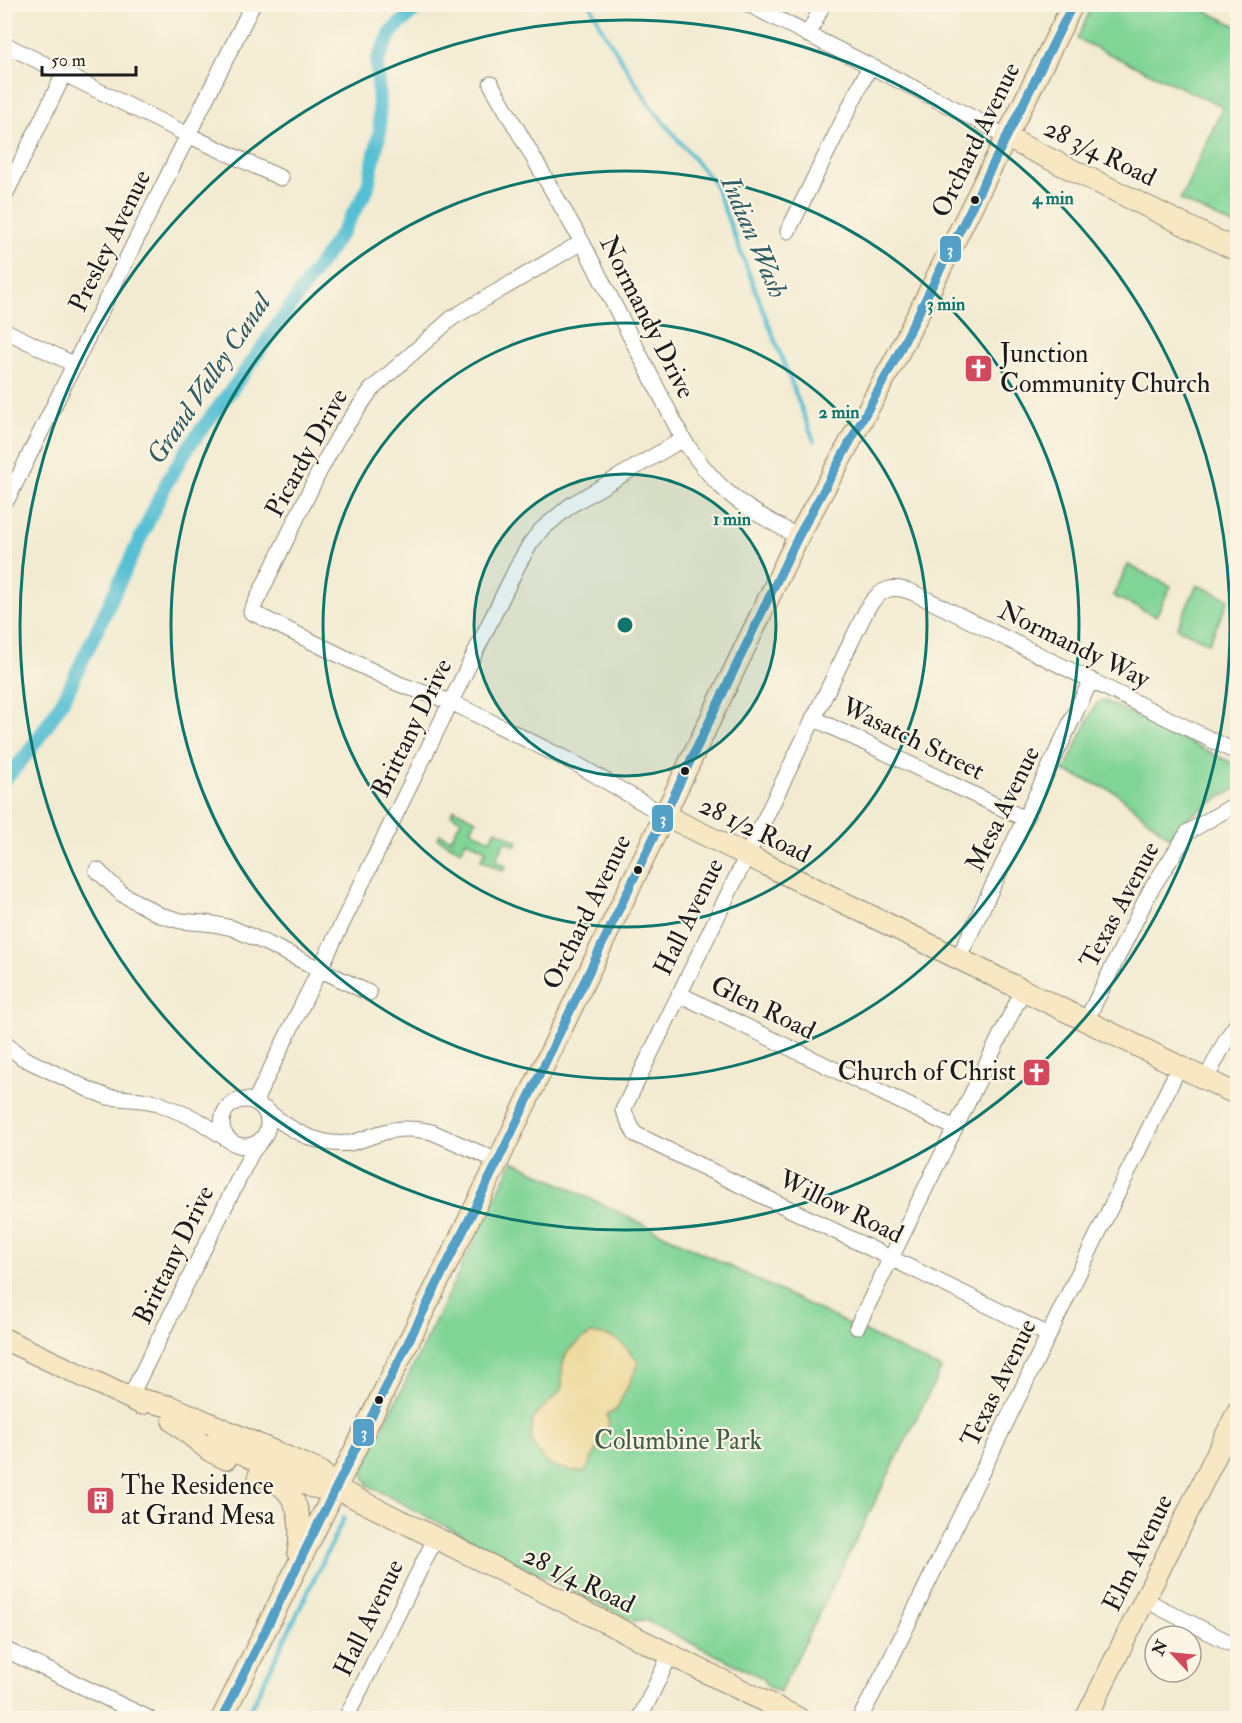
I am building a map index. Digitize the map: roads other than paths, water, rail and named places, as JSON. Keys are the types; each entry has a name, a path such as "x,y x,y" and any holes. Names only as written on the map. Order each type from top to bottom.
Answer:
{"main road":[{"name":"Orchard Avenue","path":"222,1719 498,1161 798,537 897,356 1073,4"},
{"name":"28 3/4 Road","path":"1007,138 1238,251"},
{"name":"28 1/2 Road","path":"664,815 1238,1095"},
{"name":"28 1/4 Road","path":"4,1339 130,1397 173,1421 312,1487 335,1488"},
{"name":"28 1/4 Road","path":"130,1397 172,1407 319,1471 335,1488 798,1719"},
{"name":"Elm Avenue","path":"1086,1719 1238,1411"},
{"path":"173,1421 210,1451 279,1485 289,1495 299,1513 301,1526 298,1554 292,1577"}],"street":[{"name":"Presley Avenue","path":"6,497 75,365 253,4"},
{"name":"28 3/4 Road","path":"748,4 981,122 1007,138"},
{"path":"808,35 823,4"},
{"path":"4,44 281,178"},
{"path":"788,231 870,66"},
{"path":"4,196 64,74"},
{"name":"Normandy Drive","path":"490,84 582,242 683,439 697,461 726,491 749,508 798,537"},
{"name":"Picardy Drive","path":"251,612 318,474 338,437 371,390 452,318 582,242"},
{"path":"4,330 75,365"},
{"name":"Brittany Drive","path":"260,1105 320,969 530,544 553,518 571,505 683,439"},
{"name":"Normandy Way","path":"887,589 895,587 914,593 1238,753"},
{"name":"Hall Avenue","path":"623,1110 868,607 873,598 887,589"},
{"name":"28 1/2 Road","path":"251,612 399,684 451,702 580,766 664,815"},
{"name":"Mesa Avenue","path":"958,959 1091,680"},
{"name":"Wasatch Street","path":"813,718 1025,819"},
{"name":"Texas Avenue","path":"1086,1021 1150,891 1188,832 1238,803"},
{"path":"97,870 122,894 160,915 181,921 232,928 369,993"},
{"path":"857,1327 1023,990"},
{"name":"Glen Road","path":"679,994 955,1128"},
{"path":"1206,1079 1238,1022"},
{"path":"4,1043 23,1058 101,1095 158,1103 198,1120 233,1143 253,1145 264,1137 269,1126 268,1115 260,1105"},
{"name":"Texas Avenue","path":"860,1719 1179,1066"},
{"path":"233,1143 223,1131 222,1123 227,1108 240,1100 248,1099 260,1105 290,1129 320,1141 350,1143 391,1130 421,1130 432,1132 498,1161"},
{"name":"Willow Road","path":"623,1110 635,1134 1049,1335"},
{"name":"Brittany Drive","path":"130,1397 252,1152 264,1137"},
{"name":"Hall Avenue","path":"346,1719 435,1539"},
{"path":"1145,1600 1238,1647"},
{"path":"4,1650 148,1719"},
{"path":"640,1719 670,1655"}],"waterway":[{"name":"Grand Valley Canal","path":"4,780 30,750 65,697 167,482 189,446 244,373 342,232 367,190 380,131 377,61 392,31 422,4"},
{"name":"Indian Wash","path":"590,4 602,29 651,107 714,183 814,441"},
{"name":"Indian Wash","path":"246,1718 344,1518"}],"place":[{"name":"Junction Community Church","path":"979,369"},
{"name":"Church of Christ","path":"1037,1072"},
{"name":"The Residence at Grand Mesa","path":"100,1501"}],"park label":[{"name":"Columbine Park","path":"678,1441"}]}
